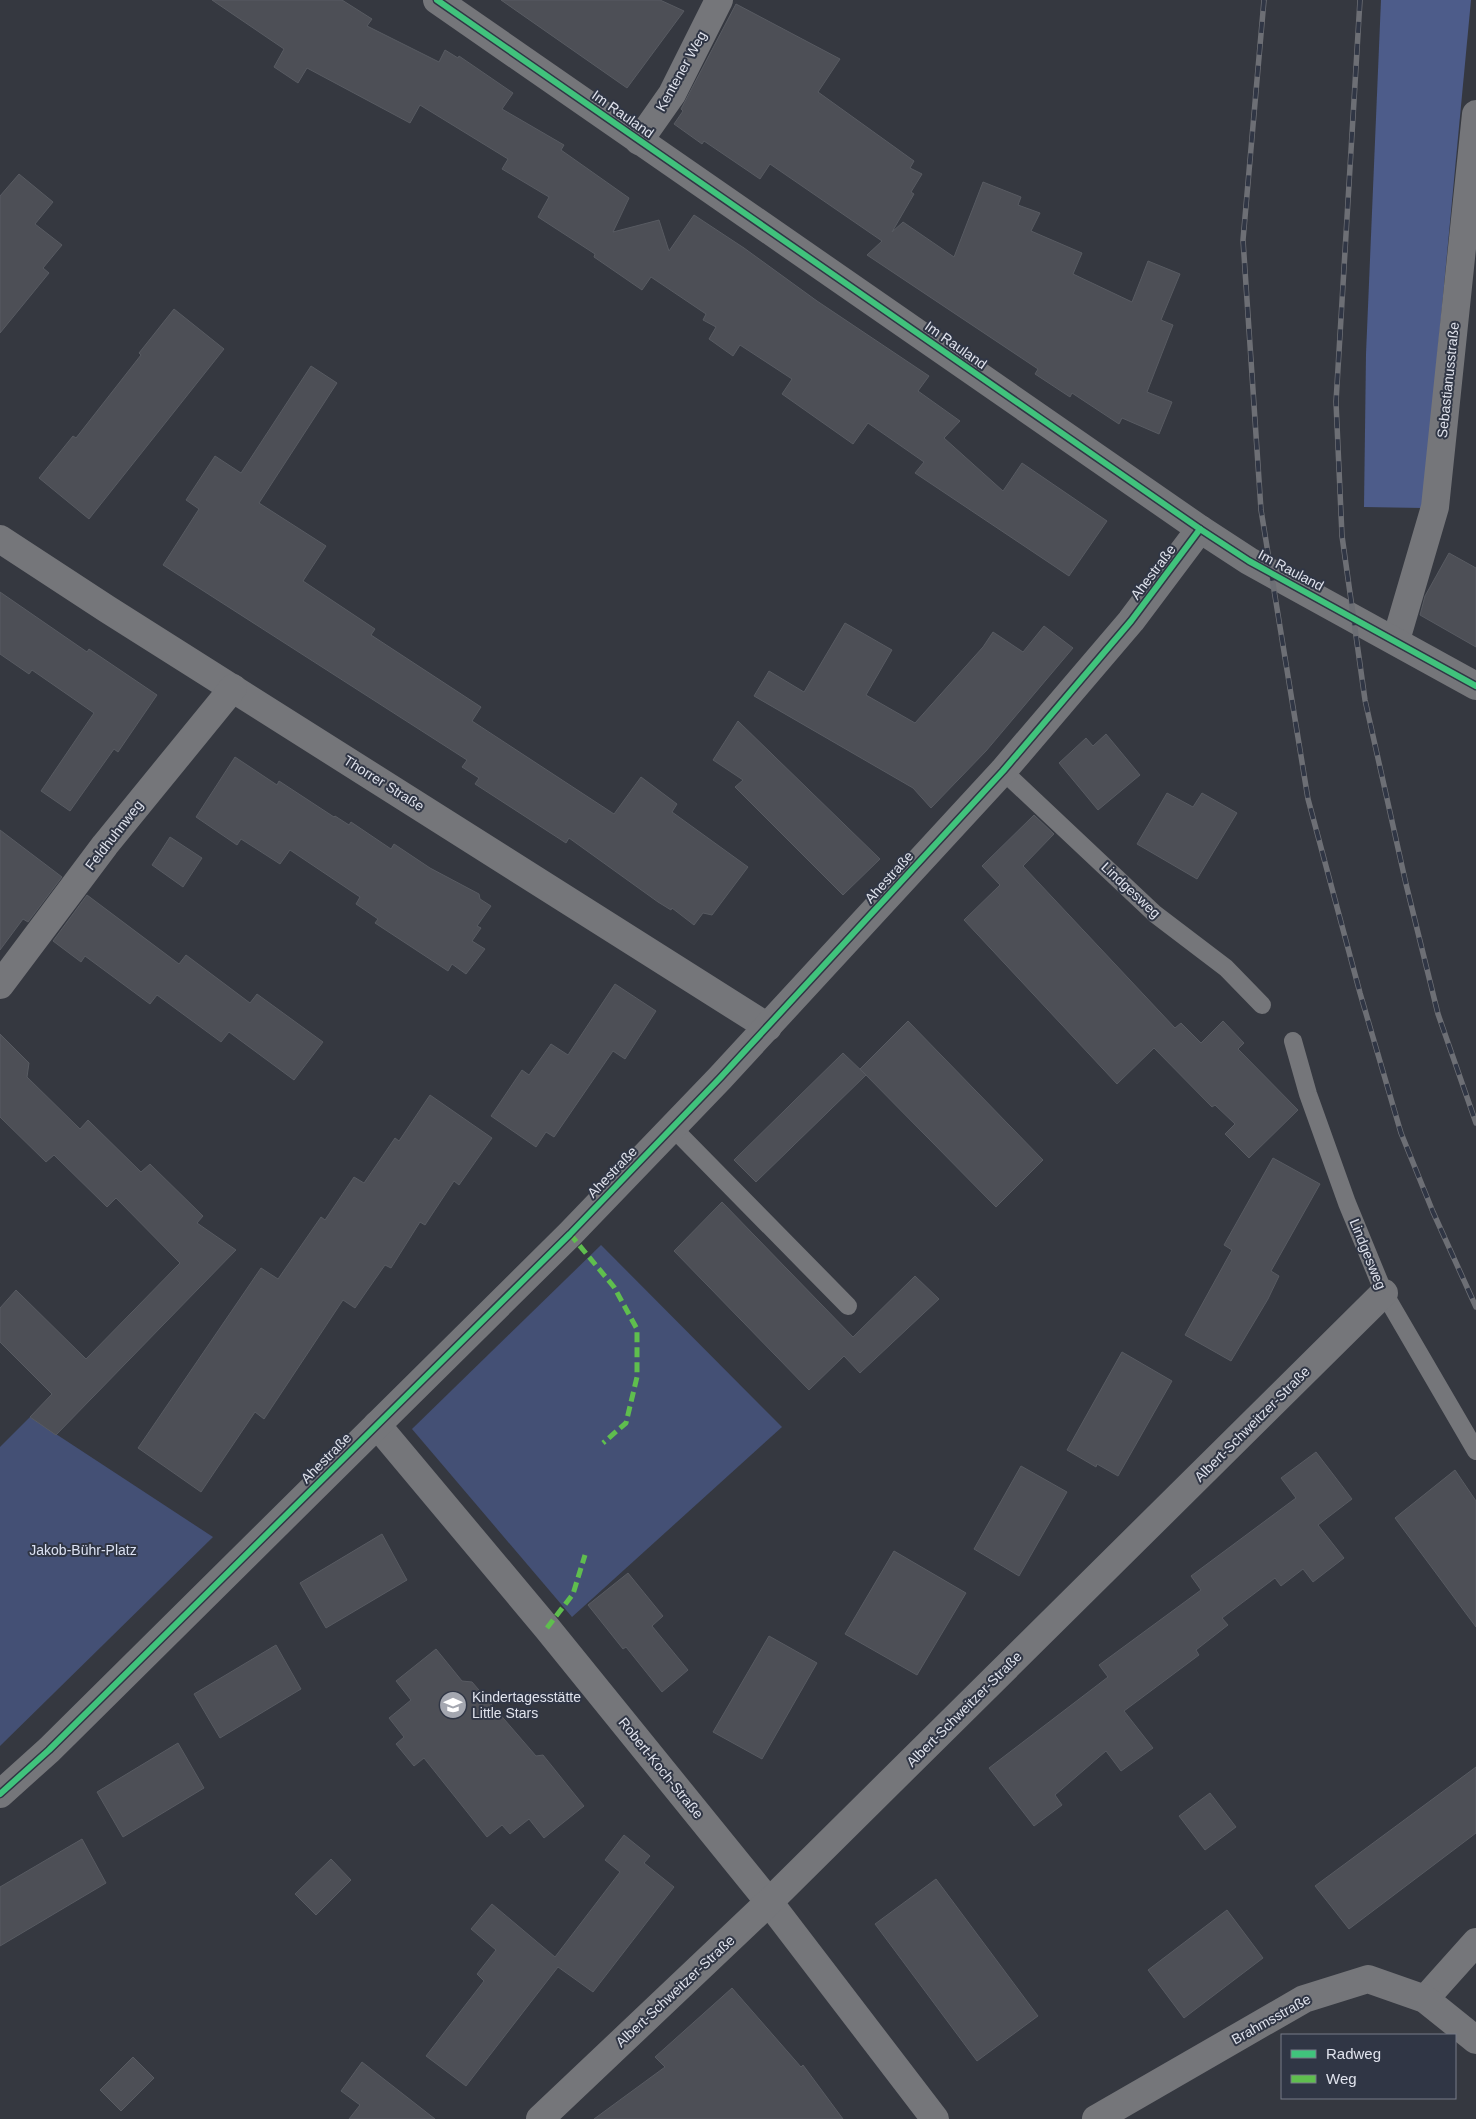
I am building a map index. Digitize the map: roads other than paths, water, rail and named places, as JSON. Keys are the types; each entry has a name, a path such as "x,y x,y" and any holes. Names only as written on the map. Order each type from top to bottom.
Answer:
{"street":[{"name":"Im Rauland","path":"436,0 1200,529 1249,561 1396,640 1476,686"},
{"name":"Kentener Weg","path":"639,141 672,94 719,0"},
{"name":"Sebastianusstraße","path":"1396,640 1435,507 1476,114"},
{"name":"Ahestraße","path":"0,1794 48,1750 570,1234 768,1027 1003,771 1131,621 1200,529"},
{"name":"Thorrer Straße","path":"0,539 768,1027"},
{"name":"Feldhuhnweg","path":"0,985 105,846 233,688"},
{"name":"Albert-Schweitzer-Straße","path":"540,2119 769,1902 1384,1293"},
{"name":"Robert-Koch-Straße","path":"377,1425 547,1628 769,1902 935,2119"},
{"path":"1425,1999 1476,1942"},
{"name":"Brahmsstraße","path":"1096,2119 1304,1999 1368,1979 1425,1999 1476,2040"}],"lane":[{"name":"Lindgesweg","path":"1003,771 1155,914 1226,968 1262,1006"},
{"name":"Lindgesweg","path":"1293,1041 1308,1094 1344,1194 1384,1293 1476,1452"},
{"path":"672,1127 848,1306"}],"railway":[{"path":"1264,0 1243,240 1261,510 1308,799 1360,993 1401,1133 1433,1212 1476,1307"},
{"path":"1360,0 1336,402 1342,536 1365,700 1406,884 1438,1014 1476,1123"}],"place":[{"name":"Kindertagesstätte Little Stars","path":"453,1705"}],"park label":[{"name":"Jakob-Bühr-Platz","path":"83,1550"}]}
